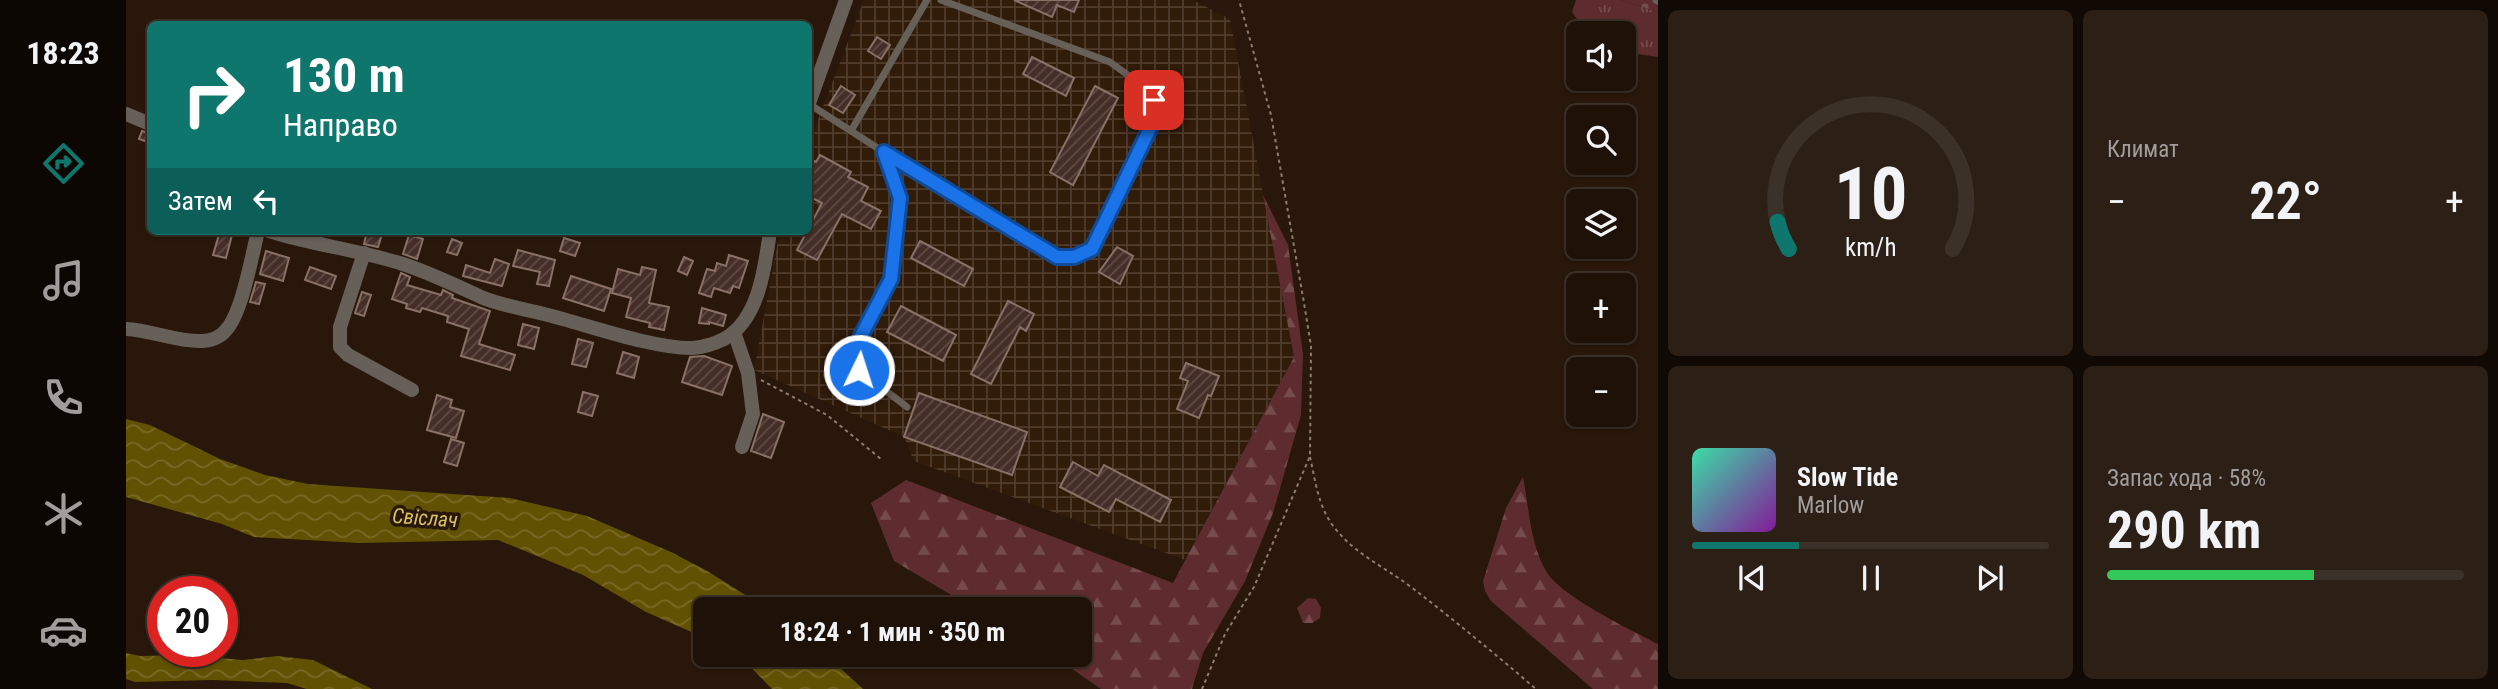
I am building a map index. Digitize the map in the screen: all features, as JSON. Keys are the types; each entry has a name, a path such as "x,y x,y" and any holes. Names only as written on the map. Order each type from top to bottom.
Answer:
{"street":[{"path":"812,96 846,0"},
{"path":"126,114 147,123"},
{"path":"126,329 202,341 214,339 225,332 237,308 257,235"},
{"path":"282,235 416,268 463,286 482,297 635,338 692,348 709,345 734,332 748,316 755,300 770,235"},
{"path":"363,253 340,327 340,347 348,355 412,390"},
{"path":"734,332 748,373 753,414 742,447"}],"lane":[{"path":"851,131 927,0"},
{"path":"812,107 1057,257 1074,257 1092,249 1153,122 1154,100 1140,84 1110,62 941,0"},
{"path":"884,152 900,198 893,266 891,279 861,336 859,370 907,407"}],"path":[{"path":"1239,0 1271,115 1304,303 1311,346 1310,456 1322,506 1342,538 1373,564 1407,584 1536,689"},
{"path":"748,373 827,415 881,459"},
{"path":"1202,689 1225,634 1254,587 1310,456"}],"shaded area":[{"path":"864,0 1193,0 1230,19 1294,357 1185,560 914,461 904,437 754,370 779,235 812,235 812,135"}],"green space":[{"path":"1576,0 1621,0 1658,12 1658,57 1636,54 1636,21 1578,21 1572,12"},
{"path":"1621,0 1658,0 1658,12"},
{"path":"1263,195 1288,245 1303,354 1301,415 1273,513 1245,581 1203,653 1192,689 1101,689 1069,667 1092,667 1092,597 955,597 894,561 871,503 906,480 1173,583 1294,357"},
{"path":"1523,477 1533,537 1546,571 1554,581 1580,601 1658,644 1658,689 1593,689 1491,601 1483,581 1506,508"},
{"path":"1308,598 1316,599 1321,608 1320,618 1312,623 1303,623 1297,608"}],"water":[{"name":"Свіслач","path":"126,419 150,425 220,459 265,475 308,484 510,498 587,516 671,552 748,597 693,597 693,633 646,612 583,575 498,540 359,543 254,537 222,524 126,497"},
{"path":"126,653 147,656 147,667 238,667 238,660 277,656 313,660 372,689 307,689 287,683 213,680 135,682 126,679"},
{"path":"751,667 839,667 863,689 772,689"}],"building":[{"path":"1014,0 1079,0 1074,12 1057,5 1052,17"},
{"path":"877,37 890,45 881,59 868,51"},
{"path":"1032,57 1074,78 1066,96 1023,74"},
{"path":"841,86 855,95 843,113 829,105"},
{"path":"1095,86 1118,98 1073,185 1050,172"},
{"path":"142,131 147,133 147,142 139,139"},
{"path":"820,155 851,172 848,177 868,187 861,201 881,211 871,229 842,214 817,260 797,250 805,235 812,235 812,222 822,203 812,198 812,160 816,162"},
{"path":"219,235 232,235 226,258 213,255"},
{"path":"366,235 382,235 378,247 364,244"},
{"path":"409,235 423,239 417,259 403,254"},
{"path":"564,238 580,243 575,256 560,251"},
{"path":"452,239 462,243 457,255 447,252"},
{"path":"920,241 973,269 964,286 911,258"},
{"path":"1117,247 1133,256 1120,284 1099,272"},
{"path":"518,250 555,260 549,286 537,284 540,272 513,266"},
{"path":"266,251 289,258 283,281 260,274"},
{"path":"729,255 748,261 739,288 733,286 730,293 714,288 711,297 699,293 707,269 715,271 717,263 726,266"},
{"path":"684,257 693,261 687,275 678,271"},
{"path":"495,259 509,264 502,286 463,276 466,265 490,273"},
{"path":"310,267 336,276 331,289 305,280"},
{"path":"642,267 656,270 649,303 669,307 664,330 626,317 631,298 612,293 618,269 640,275"},
{"path":"401,273 410,277 407,285 441,295 443,290 453,295 452,298 490,311 479,344 515,355 510,370 461,356 469,329 447,322 448,316 422,308 420,312 406,308 407,304 392,299"},
{"path":"571,276 611,289 604,311 563,298"},
{"path":"256,282 265,284 259,304 250,302"},
{"path":"362,292 371,295 364,316 355,313"},
{"path":"1008,301 1034,314 1026,331 1020,327 991,384 971,374"},
{"path":"901,306 956,335 943,361 887,332"},
{"path":"702,308 726,315 723,326 709,322 699,323"},
{"path":"523,324 539,328 534,349 518,345"},
{"path":"578,339 593,343 586,367 572,364"},
{"path":"623,352 639,357 634,378 617,373"},
{"path":"704,356 732,366 722,395 682,382 690,357"},
{"path":"1186,363 1219,376 1199,418 1177,409 1188,381 1180,378"},
{"path":"583,392 598,396 592,416 578,412"},
{"path":"919,393 1027,432 1012,475 904,437"},
{"path":"437,395 452,400 450,407 464,411 456,438 427,430"},
{"path":"763,414 784,422 771,458 751,451"},
{"path":"451,439 464,443 457,466 444,462"},
{"path":"1073,462 1098,476 1104,465 1171,500 1160,522 1116,499 1109,512 1060,487"}],"route":[{"path":"859,370 861,336 891,279 900,198 884,152 1057,257 1074,257 1092,249 1153,122 1154,100"}]}
